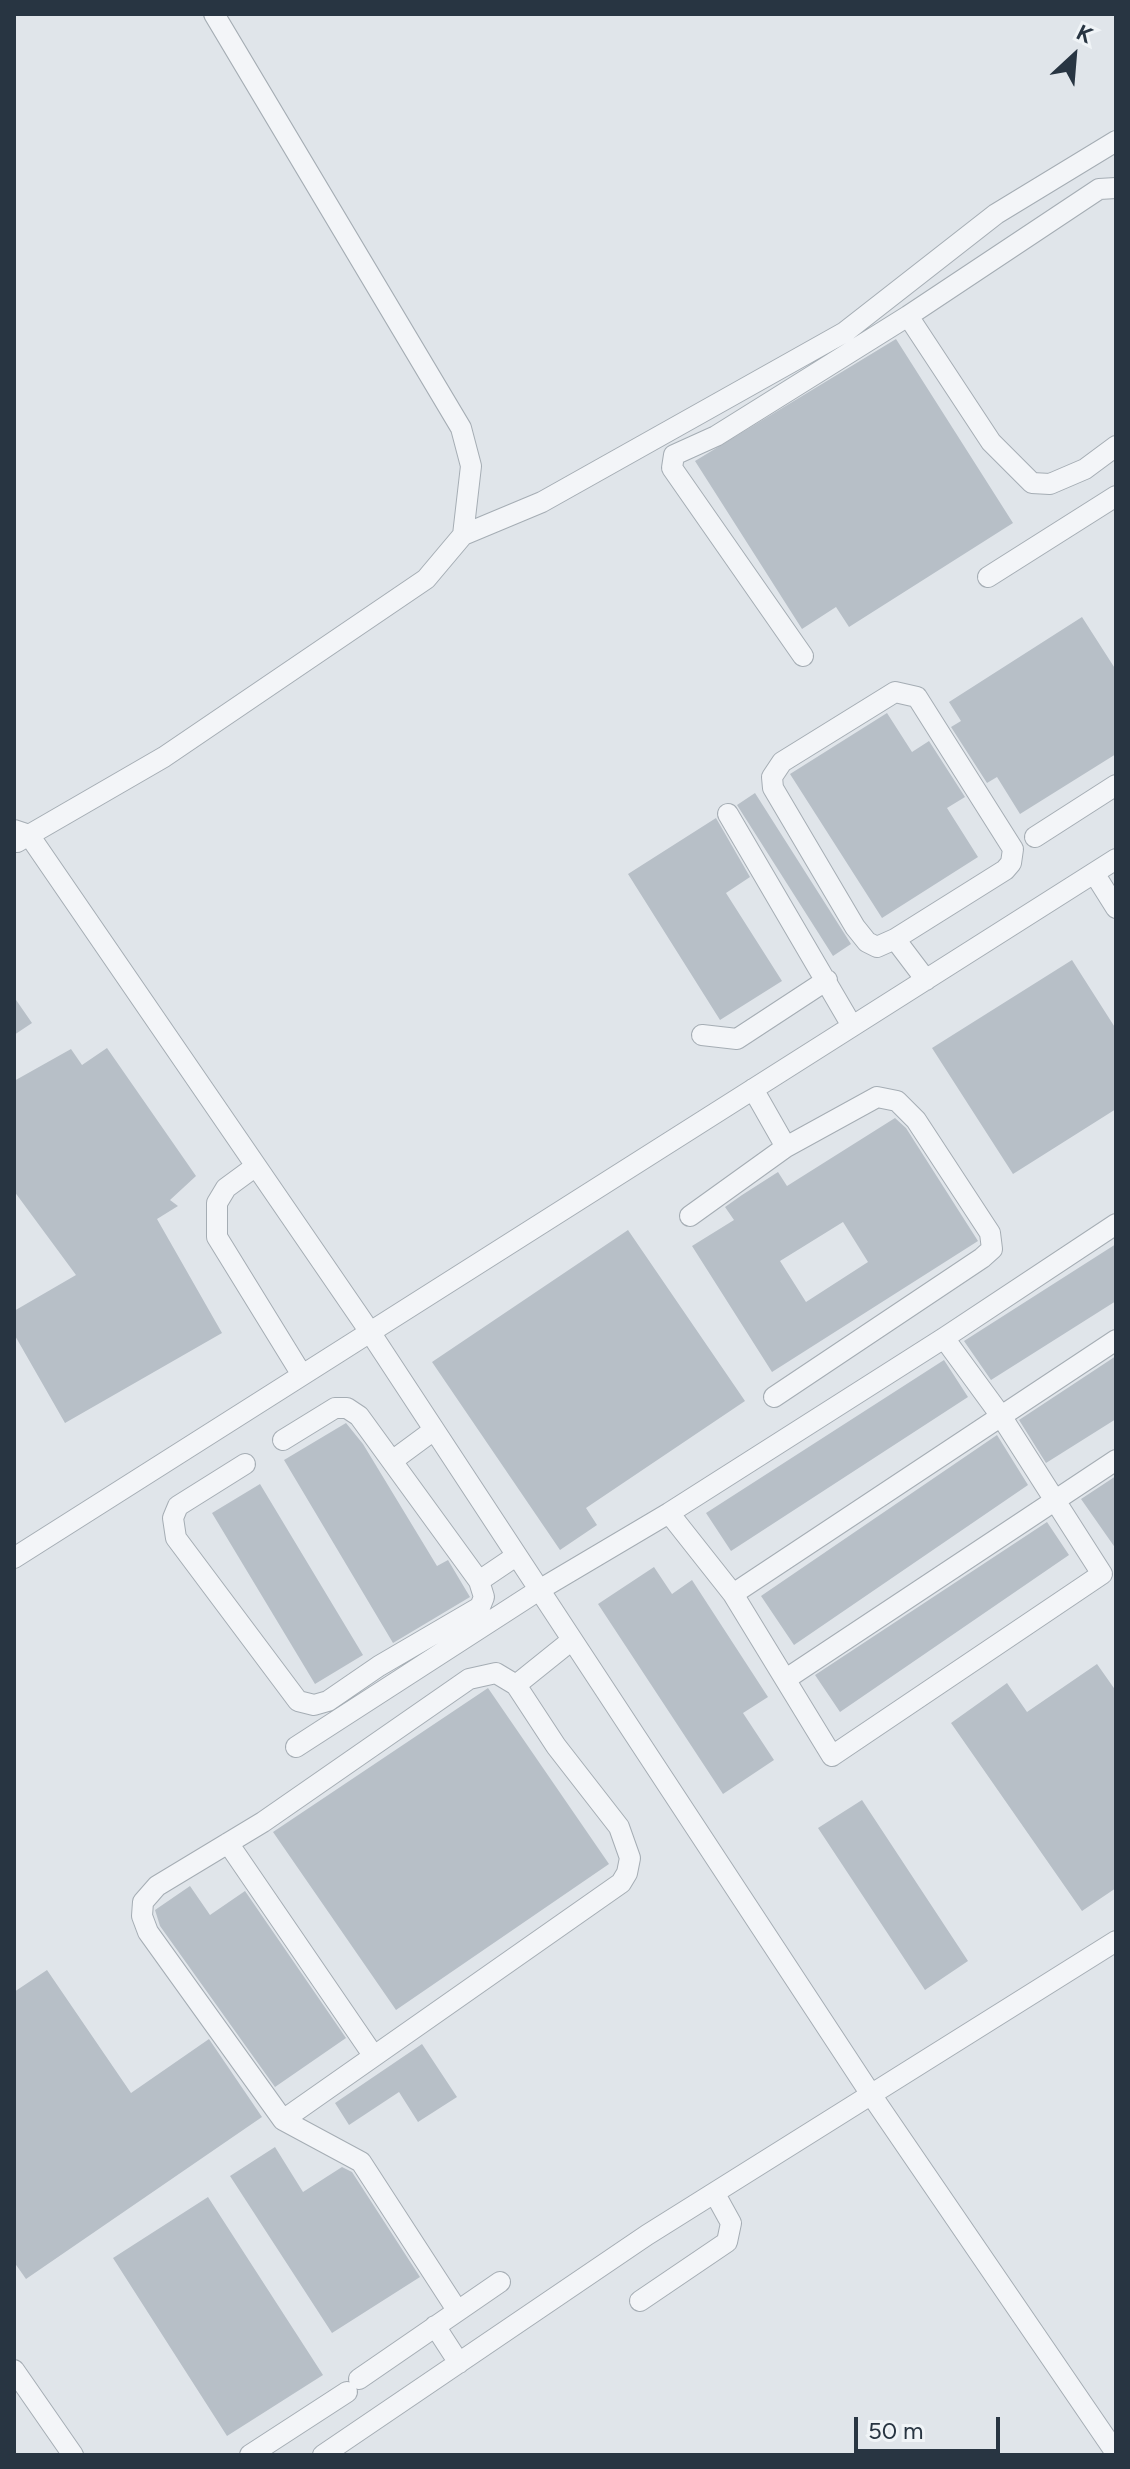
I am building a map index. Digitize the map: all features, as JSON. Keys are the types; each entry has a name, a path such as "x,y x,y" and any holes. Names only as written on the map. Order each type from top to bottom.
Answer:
{"street":[{"path":"214,14 461,428 471,466 463,535"},
{"path":"1116,141 996,214 845,332 542,502 463,535 426,579 164,757 19,837 256,1166 370,1332 872,2096 1116,2453"},
{"path":"674,455 716,436 908,316 1099,189 1116,188"},
{"path":"908,316 991,442 1032,483 1050,484 1085,469 1116,446"},
{"path":"660,436 674,455 672,468 803,656"},
{"path":"988,577 1116,496"},
{"path":"895,692 917,697 1013,849 1011,863 1005,870 895,939 877,947 867,942 855,927 773,788 772,777 782,762 895,692"},
{"path":"1035,837 1116,785"},
{"path":"728,814 852,1026"},
{"path":"14,1558 1116,859"},
{"path":"1094,873 1116,908"},
{"path":"895,939 926,980"},
{"path":"702,1035 737,1039 827,980"},
{"path":"753,1089 786,1147"},
{"path":"690,1216 786,1147 877,1097 897,1101 916,1120 990,1233 992,1249 774,1397"},
{"path":"256,1166 226,1188 217,1203 217,1237 302,1375"},
{"path":"296,1747 539,1590 669,1513 944,1338 1116,1224"},
{"path":"669,1513 733,1594 832,1756 1102,1574 1001,1416 944,1338"},
{"path":"733,1594 1116,1340"},
{"path":"245,1464 178,1506 173,1518 176,1538 298,1701 314,1705 328,1701 379,1666 480,1607 484,1597 479,1581 359,1416 347,1408 335,1408 283,1440"},
{"path":"392,1461 434,1430"},
{"path":"786,1679 1116,1460"},
{"path":"479,1581 516,1556"},
{"path":"516,1685 572,1640"},
{"path":"283,2120 621,1883 627,1873 630,1858 619,1827 556,1746 516,1685 496,1673 469,1679 228,1843 157,1886 143,1902 142,1916 148,1932 283,2120 361,2162 457,2310"},
{"path":"228,1843 373,2055"},
{"path":"323,2455 715,2194 1116,1941"},
{"path":"640,2301 727,2242 731,2223 715,2194"},
{"path":"250,2455 500,2282"},
{"path":"435,2326 459,2363"},
{"path":"14,2370 73,2455"}],"building":[{"path":"896,339 1013,523 849,627 836,607 802,629 695,461"},
{"path":"1082,617 1116,670 1116,754 1020,814 997,777 987,783 951,727 961,721 949,702"},
{"path":"887,713 912,752 929,741 965,797 947,808 978,857 882,918 790,774"},
{"path":"755,793 851,944 833,956 737,805"},
{"path":"716,818 750,877 726,893 782,981 720,1020 628,874"},
{"path":"1072,960 1116,1029 1116,1109 1013,1174 932,1048"},
{"path":"14,997 32,1023 14,1035"},
{"path":"107,1048 196,1176 170,1200 178,1206 157,1219 222,1333 65,1423 14,1334 14,1311 76,1275 14,1191 14,1081 71,1049 82,1065"},
{"path":"895,1118 906,1128 978,1241 772,1372 692,1246 734,1220 725,1207 778,1172 787,1186","holes":["843,1222 868,1262 806,1302 780,1261"]},
{"path":"628,1230 745,1401 586,1508 597,1525 560,1550 432,1362"},
{"path":"1116,1244 1116,1301 991,1380 964,1341"},
{"path":"1116,1356 1116,1419 1046,1463 1019,1420"},
{"path":"944,1360 968,1397 731,1551 706,1513"},
{"path":"346,1423 363,1444 437,1566 448,1560 470,1597 393,1643 284,1460"},
{"path":"997,1435 1028,1485 794,1645 761,1596"},
{"path":"1116,1476 1116,1549 1081,1499"},
{"path":"260,1484 363,1655 315,1684 212,1513"},
{"path":"1047,1522 1069,1555 840,1712 815,1675"},
{"path":"654,1567 672,1594 692,1580 768,1697 743,1713 774,1760 723,1794 598,1604"},
{"path":"1097,1664 1116,1691 1116,1888 1082,1911 951,1723 1007,1683 1027,1712"},
{"path":"488,1688 609,1864 396,2010 273,1832"},
{"path":"862,1800 968,1961 925,1990 818,1828"},
{"path":"190,1886 210,1915 245,1891 346,2038 275,2087 160,1926 155,1910"},
{"path":"47,1970 131,2093 209,2039 262,2117 26,2279 14,2262 14,1992"},
{"path":"422,2044 457,2097 418,2122 399,2092 349,2125 335,2103"},
{"path":"275,2147 303,2192 342,2167 352,2172 420,2277 332,2333 230,2176"},
{"path":"208,2197 323,2375 227,2436 113,2258"}]}
